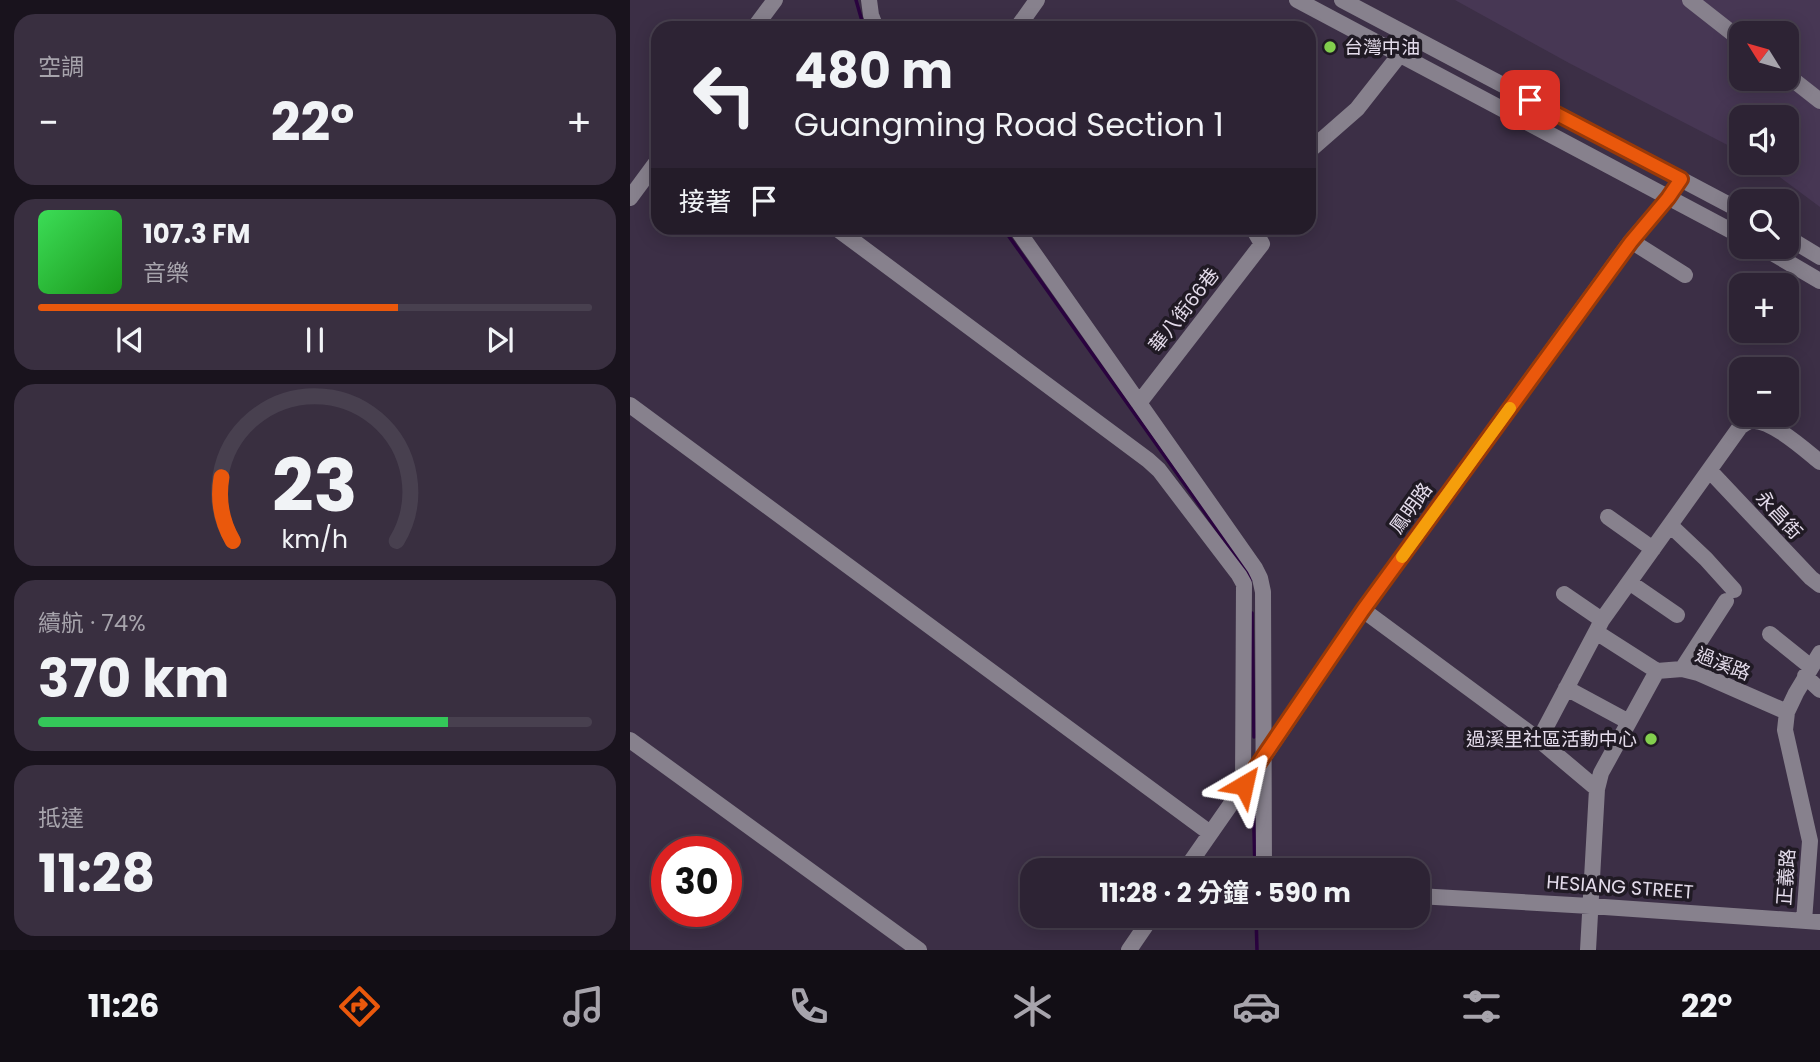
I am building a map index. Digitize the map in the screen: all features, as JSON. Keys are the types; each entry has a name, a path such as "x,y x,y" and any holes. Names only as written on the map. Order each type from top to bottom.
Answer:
{"street":[{"path":"869,0 873,21"},
{"path":"1022,21 1037,0"},
{"path":"1297,0 1729,230"},
{"path":"1342,0 1729,205"},
{"path":"1690,0 1729,31"},
{"path":"757,21 765,3"},
{"path":"1316,145 1357,109 1413,38"},
{"path":"1799,84 1820,101"},
{"path":"630,198 651,170"},
{"name":"鳳明路","path":"1193,858 1363,610 1631,242 1681,179"},
{"path":"845,235 1148,460 1159,470 1239,575 1244,584 1244,785"},
{"path":"1021,235 1260,578 1263,592 1264,858"},
{"name":"華八街66巷","path":"1139,403 1262,244 1257,235"},
{"path":"1631,242 1685,275"},
{"path":"1799,244 1820,257"},
{"path":"1782,259 1820,281"},
{"path":"630,405 1210,833"},
{"path":"1539,740 1599,626 1740,427 1749,421 1775,428 1820,462"},
{"name":"永昌街","path":"1710,471 1820,585"},
{"path":"1608,517 1653,549"},
{"path":"1670,525 1706,559 1730,596 1682,670"},
{"path":"1629,582 1677,615"},
{"path":"1564,594 1599,626 1657,671 1601,773 1597,789 1588,950"},
{"path":"1363,610 1539,740 1597,789"},
{"path":"1770,634 1808,671 1820,690"},
{"path":"1787,712 1820,653"},
{"name":"過溪路","path":"1657,671 1682,670 1698,673 1787,712"},
{"path":"1566,688 1629,722"},
{"name":"正義路","path":"1787,712 1786,730 1815,836 1812,921"},
{"path":"630,740 919,950"},
{"name":"HESIANG STREET","path":"1430,897 1812,921"},
{"path":"1129,950 1144,928"}],"shaded area":[{"path":"1455,0 1820,0 1820,207 1777,175 1799,175 1799,105 1729,105 1729,146"}],"waterway":[{"path":"856,0 862,21"},
{"path":"1008,235 1232,551 1250,581"},
{"path":"1252,613 1254,737"},
{"path":"1253,793 1255,858"},
{"path":"1256,928 1257,950"}],"slow traffic":[{"path":"1402,557 1510,408"}],"place":[{"name":"台灣中油","path":"1330,47"},
{"name":"過溪里社區活動中心","path":"1651,739"}],"route":[{"path":"1244,785 1363,610 1631,242 1681,179 1530,100"}]}
